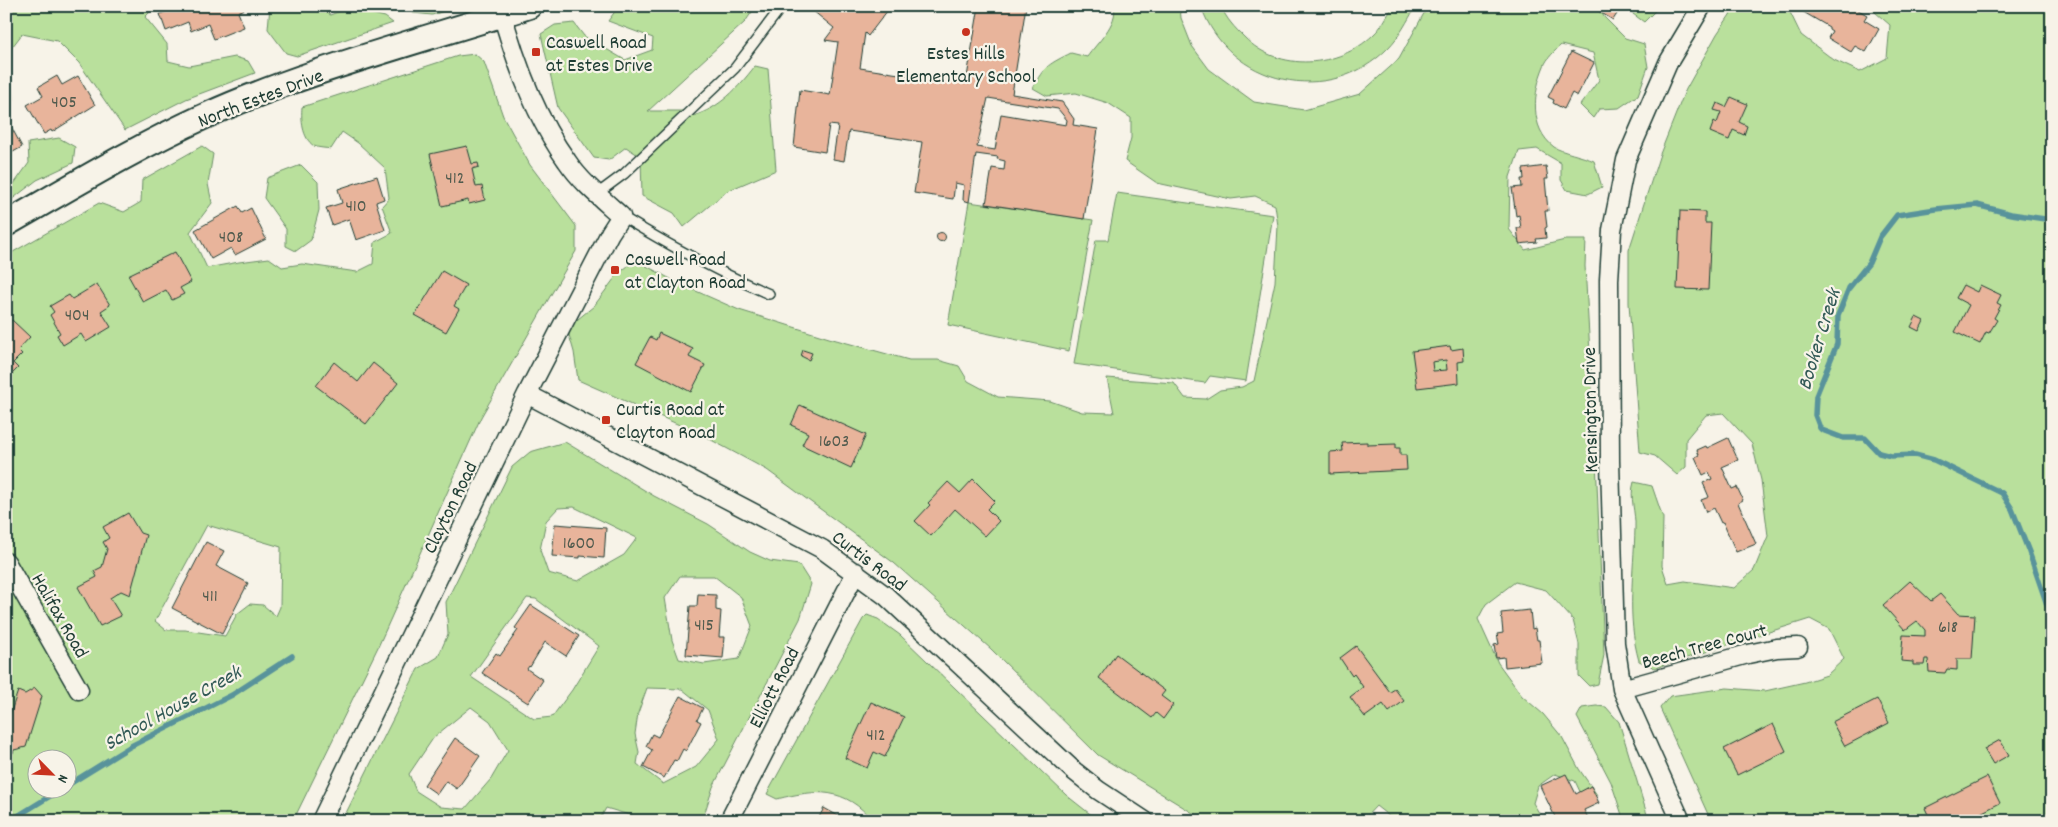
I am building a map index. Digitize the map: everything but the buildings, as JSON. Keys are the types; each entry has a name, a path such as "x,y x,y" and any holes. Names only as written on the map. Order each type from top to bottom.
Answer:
{"main road":[{"name":"North Estes Drive","path":"6,224 104,169 203,117 294,81 501,11 529,6"}],"street":[{"name":"Kensington Drive","path":"1680,821 1622,689 1615,643 1610,461 1609,280 1612,230 1626,160 1668,63 1702,6"},
{"path":"501,11 529,92 549,135 567,162 621,216"},
{"name":"Clayton Road","path":"321,821 527,394 610,232 621,216"},
{"name":"Curtis Road","path":"527,394 822,549 856,572 900,609 1074,771 1098,790 1145,821"},
{"name":"Halifax Road","path":"6,562 79,690"},
{"name":"Elliott Road","path":"729,821 856,572"},
{"name":"Beech Tree Court","path":"1622,689 1748,654 1777,648 1798,647"}],"lane":[{"path":"597,194 624,174 735,68 782,6"},
{"path":"621,216 674,249 721,274 769,294"}],"green space":[{"path":"6,6 156,6 145,17 167,44 168,61 189,66 235,57 248,61 255,73 186,99 125,130 79,63 57,41 22,34 6,55"},
{"path":"270,6 324,6 330,15 348,8 385,17 393,23 297,56 286,53 268,29"},
{"path":"408,6 460,6 432,15 413,13"},
{"path":"619,6 756,6 745,22 648,111 686,111 693,116 712,108 728,96 755,66 768,69 776,170 727,191 684,227 674,213 642,196 641,157 626,147 609,160 594,158 558,108 541,34 555,25 574,23 584,36 625,60 652,50 653,38 608,21"},
{"path":"1114,6 1180,6 1181,18 1192,46 1209,69 1254,102 1304,110 1360,94 1399,59 1428,6 1598,6 1604,17 1625,38 1644,44 1648,67 1638,95 1619,108 1599,109 1593,118 1580,105 1599,80 1593,53 1561,45 1547,60 1540,76 1537,87 1536,109 1540,130 1554,147 1594,161 1602,187 1588,194 1567,190 1561,180 1561,163 1537,149 1519,151 1510,177 1509,229 1525,250 1565,240 1586,240 1585,266 1596,459 1604,655 1598,684 1589,686 1579,676 1579,644 1573,620 1546,590 1515,582 1486,604 1478,619 1498,663 1522,696 1543,714 1562,737 1579,769 1597,795 1583,798 1575,781 1555,774 1538,786 1533,803 1544,821 1395,821 1376,806 1362,821 1206,821 1098,755 991,649 894,563 767,470 702,435 578,380 574,352 567,328 594,306 617,275 635,260 680,284 739,310 909,360 938,360 959,366 968,381 998,397 1050,401 1082,412 1114,413 1107,378 1174,383 1185,398 1206,399 1220,390 1242,387 1254,381 1275,282 1278,226 1275,205 1255,196 1231,199 1157,183 1125,161 1131,138 1131,118 1108,103 1076,93 1047,96 1033,88 1044,70 1058,60 1071,53 1087,57 1110,26 1115,13"},
{"path":"1201,6 1221,6 1234,27 1258,49 1274,57 1291,61 1309,62 1326,60 1359,46 1379,28 1393,6 1416,6 1388,48 1364,67 1338,78 1310,82 1283,79 1257,70 1233,54 1214,33"},
{"path":"1633,6 1660,6 1644,22 1633,14"},
{"path":"1736,6 1787,6 1801,35 1834,60 1860,72 1887,58 1890,25 1868,6 2052,6 2052,821 1711,821 1660,708 1670,696 1727,688 1765,691 1805,682 1827,675 1844,659 1829,629 1810,619 1655,668 1639,661 1635,644 1632,611 1635,522 1632,494 1634,482 1652,486 1663,518 1662,566 1668,584 1685,581 1734,588 1754,570 1768,536 1761,480 1752,444 1723,413 1706,415 1686,439 1686,467 1677,475 1655,456 1640,452 1629,303 1629,250 1660,154 1685,91 1717,34"},
{"path":"475,54 484,62 503,116 530,165 576,226 576,251 481,417 378,647 293,821 6,821 6,256 99,203 124,212 141,202 142,180 202,146 213,154 208,184 212,203 190,232 207,268 269,258 282,267 302,264 357,272 373,264 375,242 392,233 382,206 389,198 385,168 358,143 342,132 331,149 314,146 310,143 305,133 302,123 302,107 458,56","holes":["207,525 281,547 280,607 276,616 263,605 250,604 237,614 225,636 185,630 166,630 155,621"]},
{"path":"6,69 12,82 13,101 6,106"},
{"path":"59,138 75,147 73,163 37,180 6,204 6,195 29,163 28,143"},
{"path":"301,165 318,182 319,210 311,240 296,251 286,246 286,229 264,198 267,178"},
{"path":"1117,193 1273,215 1246,381 1210,376 1205,383 1074,364 1096,240 1108,240"},
{"path":"969,202 1093,220 1069,351 948,325"},
{"path":"565,442 654,496 708,524 750,552 770,561 799,565 811,584 800,619 713,787 702,821 641,821 636,817 606,808 599,821 342,821 418,669 438,657 448,634 446,602 512,467 530,452","holes":["574,507 637,538 624,555 578,581 548,573 540,550 546,521 558,508","680,576 714,576 741,597 752,626 739,659 704,664 679,659 672,640 665,598","527,598 536,599 599,646 572,690 552,717 534,719 471,677","647,688 682,689 708,710 719,739 696,767 663,784 637,764 639,752 635,734 638,713","471,707 490,721 508,750 491,779 465,809 441,807 416,791 409,774 434,737"]},
{"path":"867,615 878,619 900,635 1066,795 1099,821 873,821 852,802 841,796 805,793 777,799 767,794 863,619"},
{"path":"1606,707 1619,722 1649,821 1624,821 1611,782 1577,717 1582,708"}],"waterway":[{"name":"Booker Creek","path":"2052,220 2011,214 1977,205 1897,215 1880,237 1869,263 1849,288 1838,315 1837,344 1816,396 1815,415 1822,430 1843,438 1865,438 1879,453 1891,456 1915,455 1934,460 2002,493 2012,509 2052,619"},
{"name":"School House Creek","path":"78,779 131,746 232,695 292,656"},
{"name":"School House Creek","path":"6,820 16,817 44,800"}],"place":[{"name":"Estes Hills Elementary School","path":"966,32"},
{"name":"Caswell Road at Estes Drive","path":"536,52"},
{"name":"Caswell Road at Clayton Road","path":"615,270"},
{"name":"Curtis Road at Clayton Road","path":"606,420"}]}
